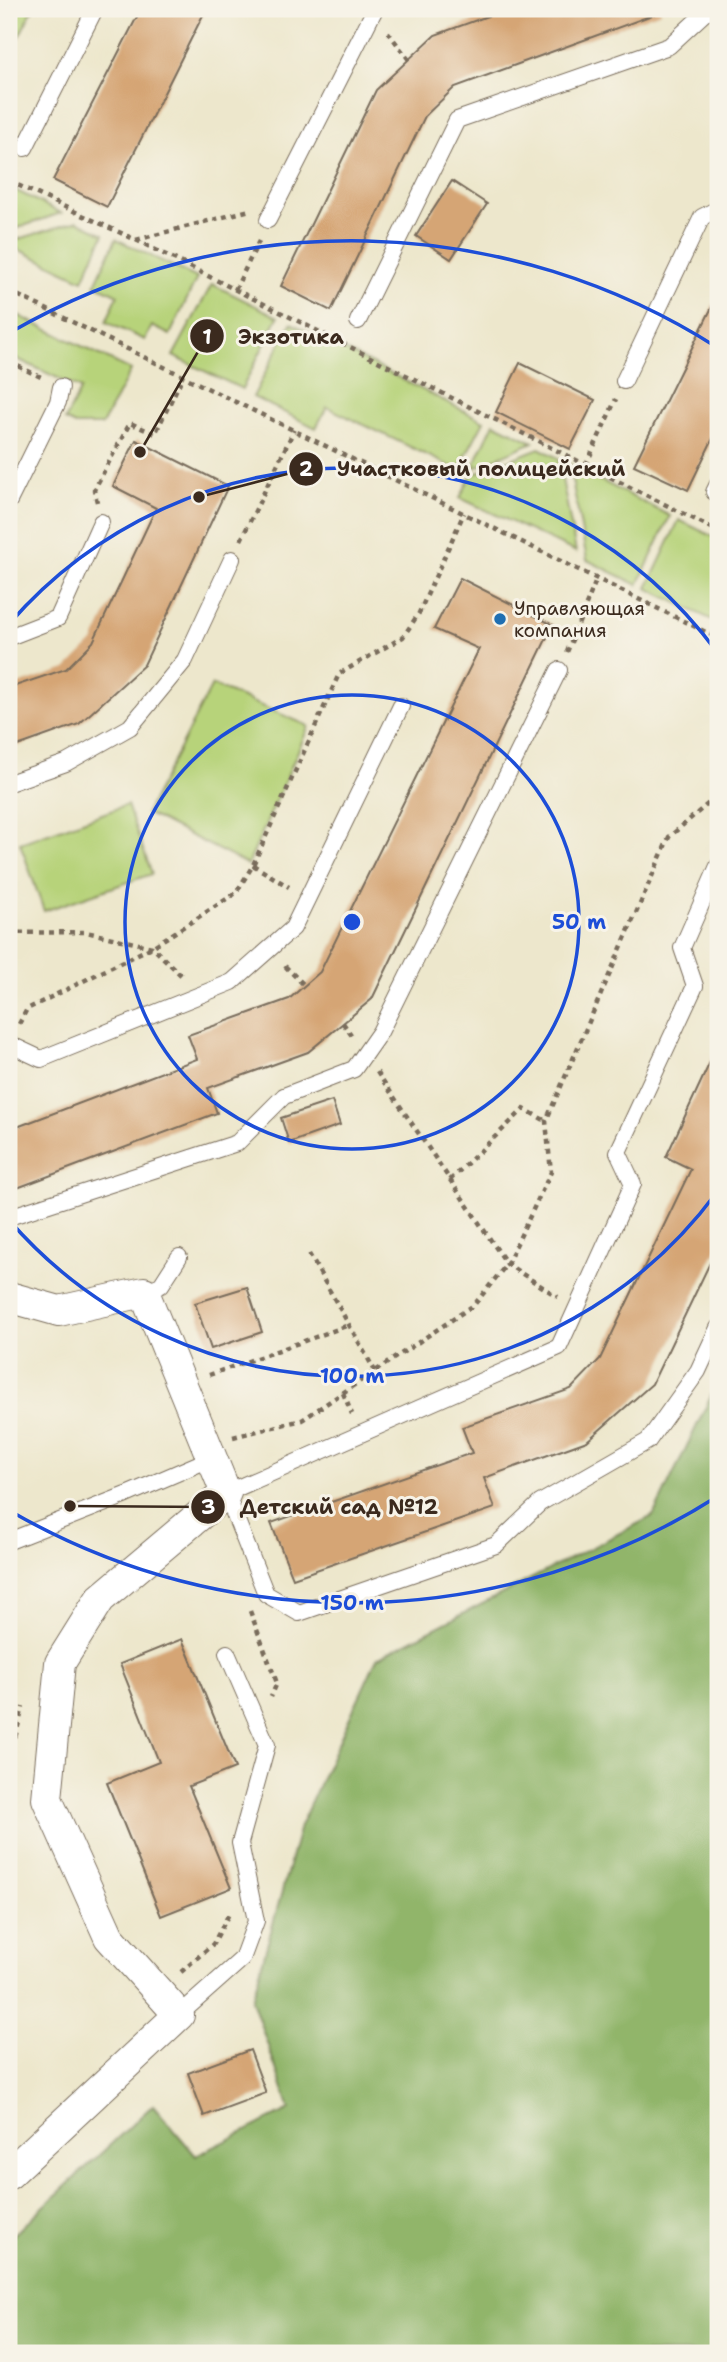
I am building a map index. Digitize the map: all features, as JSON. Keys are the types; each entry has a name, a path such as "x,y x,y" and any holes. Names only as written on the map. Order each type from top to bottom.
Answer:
{"street":[{"path":"9,1297 59,1311 144,1292 221,1448 226,1493 100,1599 60,1663 47,1799 109,1937 178,2015 9,2174"}],"lane":[{"path":"25,148 95,9"},
{"path":"268,220 375,9"},
{"path":"358,321 457,120 669,46 709,9"},
{"path":"624,381 702,217 718,209"},
{"path":"9,501 58,402 61,387"},
{"path":"9,637 58,618 101,522"},
{"path":"9,783 66,763 130,727 185,660 232,559"},
{"path":"9,1217 237,1143 284,1096 354,1069 380,1032 559,670"},
{"path":"12,1038 41,1059 232,982 293,928 401,706"},
{"path":"718,866 681,948 695,986 618,1152 633,1184 559,1347 226,1493 266,1594 299,1613 496,1545 540,1503 648,1441 698,1371 718,1328"},
{"path":"144,1292 161,1285 179,1257"},
{"path":"9,1541 126,1495 221,1448"},
{"path":"178,2015 242,1959 256,1921 240,1843 267,1745 227,1653"}],"path":[{"path":"9,181 135,240 718,531"},
{"path":"135,240 277,203"},
{"path":"235,290 268,220"},
{"path":"9,291 718,638"},
{"path":"9,362 61,387"},
{"path":"101,522 94,490 130,423 155,434 183,376"},
{"path":"586,465 624,381"},
{"path":"232,559 294,430"},
{"path":"12,1038 27,1009 152,947 236,893 253,865 339,674 403,637 419,613 464,513"},
{"path":"559,670 597,578"},
{"path":"221,1448 302,1420 474,1304 508,1264 551,1172 546,1121 669,836 718,796"},
{"path":"253,865 307,899"},
{"path":"9,933 86,932 152,947 201,995"},
{"path":"343,1023 508,1264 576,1309"},
{"path":"450,1180 524,1109 546,1121"},
{"path":"309,1254 375,1371"},
{"path":"208,1375 349,1325"},
{"path":"249,1606 277,1683 259,1725"},
{"path":"158,1992 213,1944 233,1905"}],"green space":[{"path":"9,9 33,9 9,56"},
{"path":"9,187 61,213 9,231"},
{"path":"77,221 104,234 83,280 9,245 9,242"},
{"path":"116,239 197,278 170,335 152,326 145,340 106,322 118,295 95,284"},
{"path":"212,284 278,317 242,389 173,356"},
{"path":"9,311 131,370 102,425 75,425 65,420 81,389 9,355"},
{"path":"291,323 484,421 458,470 327,407 316,428 253,397"},
{"path":"494,423 533,442 472,469"},
{"path":"539,448 558,458 576,552 460,498 471,475"},
{"path":"569,464 670,516 638,585 587,560"},
{"path":"679,520 718,539 718,623 647,588"},
{"path":"212,685 309,726 248,865 146,813"},
{"path":"127,805 152,874 44,911 20,843"},
{"path":"718,1382 718,2353 9,2353 9,2239 153,2105 196,2156 290,2109 252,2000 300,1826 377,1658 653,1516"}],"building":[{"path":"141,9 206,9 107,207 53,180"},
{"path":"507,9 660,9 661,12 455,87 425,116 331,311 281,286 376,90 435,35"},
{"path":"452,181 487,204 451,259 416,236"},
{"path":"718,295 718,428 688,490 634,465"},
{"path":"520,363 595,400 570,449 496,412"},
{"path":"136,440 228,486 144,665 79,724 9,749 9,688 66,669 93,642 156,508 113,486"},
{"path":"460,578 553,625 372,999 308,1052 208,1088 217,1113 9,1191 9,1130 197,1059 188,1035 289,999 320,972 479,649 434,629"},
{"path":"718,1045 718,1246 652,1384 587,1441 484,1478 495,1508 293,1578 271,1523 472,1453 462,1427 571,1389 600,1359 691,1169 666,1157"},
{"path":"332,1101 340,1125 289,1143 281,1118"},
{"path":"247,1287 262,1332 211,1349 195,1303"},
{"path":"182,1639 235,1768 189,1786 231,1888 161,1916 107,1783 159,1762 120,1664"},
{"path":"250,2050 266,2093 204,2116 188,2073"}],"place":[{"name":"Экзотика","path":"140,452"},
{"name":"Участковый полицейский","path":"199,497"},
{"name":"Управляющая компания","path":"500,619"},
{"name":"Детский сад №12","path":"70,1506"}]}
